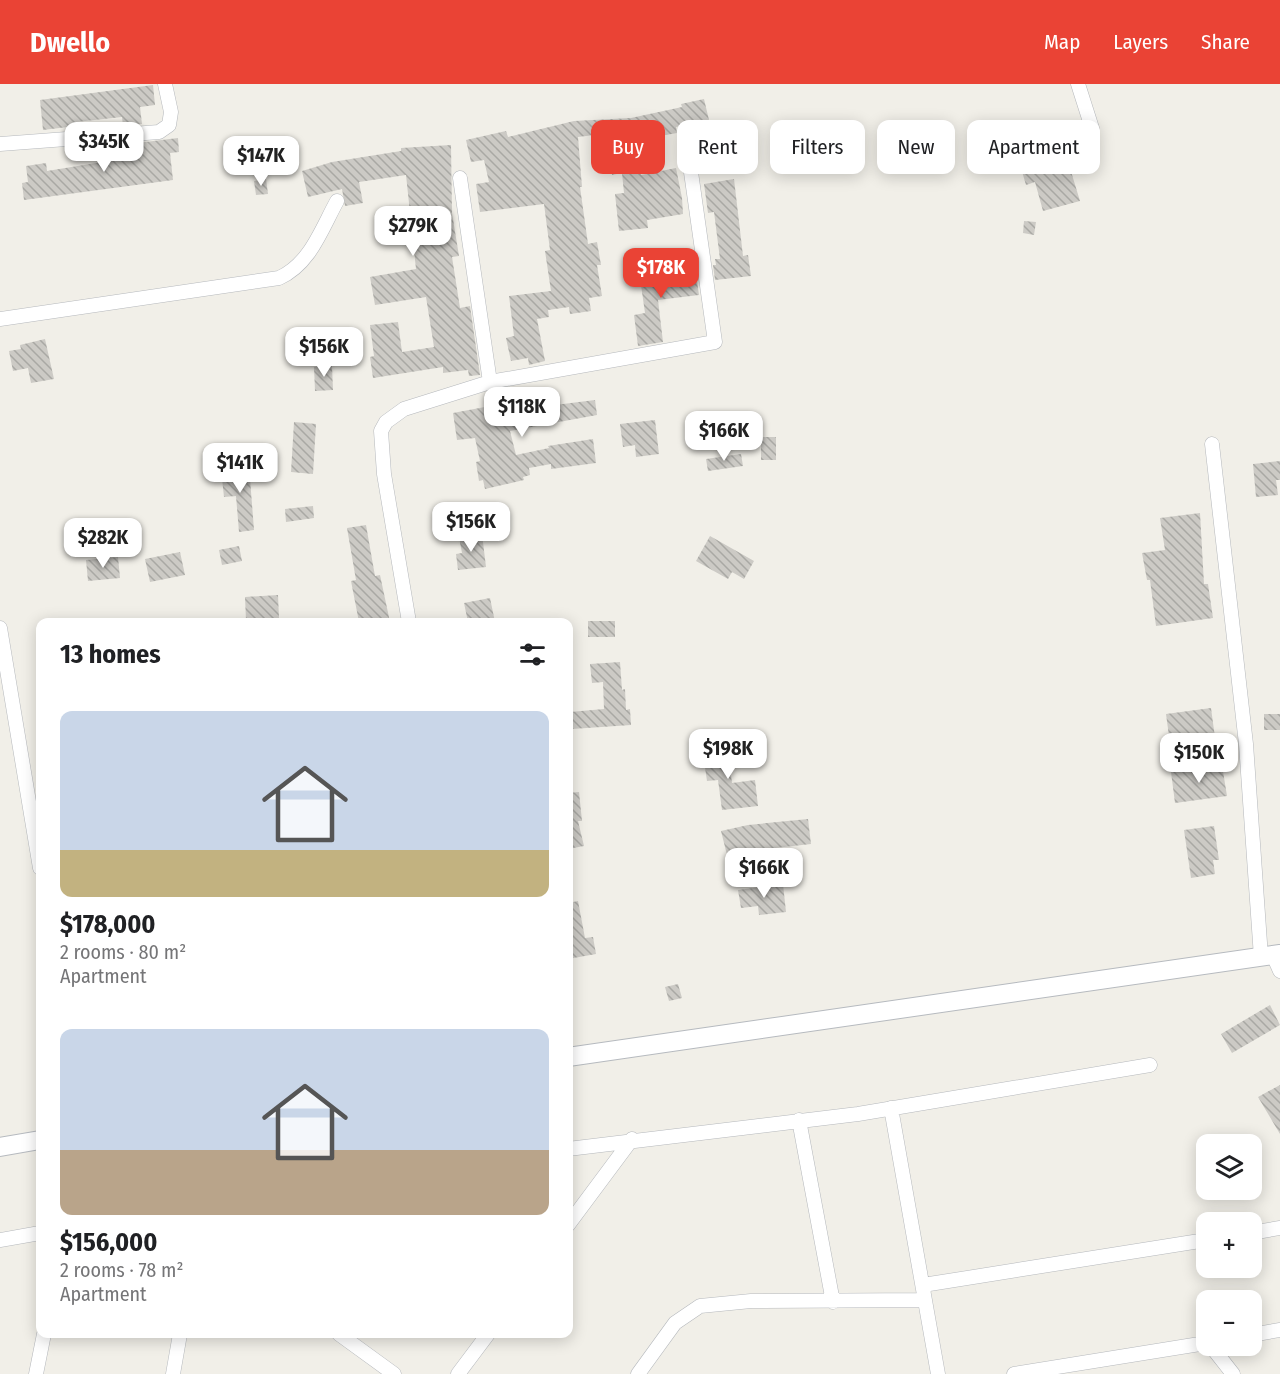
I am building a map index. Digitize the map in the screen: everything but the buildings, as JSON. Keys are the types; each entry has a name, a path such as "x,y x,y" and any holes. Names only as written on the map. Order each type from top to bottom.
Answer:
{"street":[{"path":"0,144 159,132 169,125 170,118 165,84"},
{"path":"1078,84 1089,120"},
{"path":"408,618 384,474 381,431 386,422 404,409 490,382 715,342 691,174"},
{"path":"460,178 490,382"},
{"path":"0,319 279,278 295,270 306,257 337,201"},
{"path":"573,1056 1273,959 1212,444"},
{"path":"0,628 36,843"},
{"path":"573,1148 891,1108 1150,1065"},
{"path":"891,1108 938,1374"},
{"path":"799,1120 833,1302"},
{"path":"573,1218 632,1139"},
{"path":"0,1147 36,1141"},
{"path":"1262,1231 1280,1228"},
{"path":"0,1239 36,1234"},
{"path":"923,1285 1196,1242"},
{"path":"638,1374 675,1323 700,1306 751,1301 925,1300"},
{"path":"1262,1333 1280,1330"},
{"path":"36,1374 43,1338"},
{"path":"173,1374 179,1338"},
{"path":"344,1338 394,1374"},
{"path":"458,1374 485,1338"},
{"path":"1014,1374 1196,1344"},
{"path":"1219,1356 1233,1374"}]}
